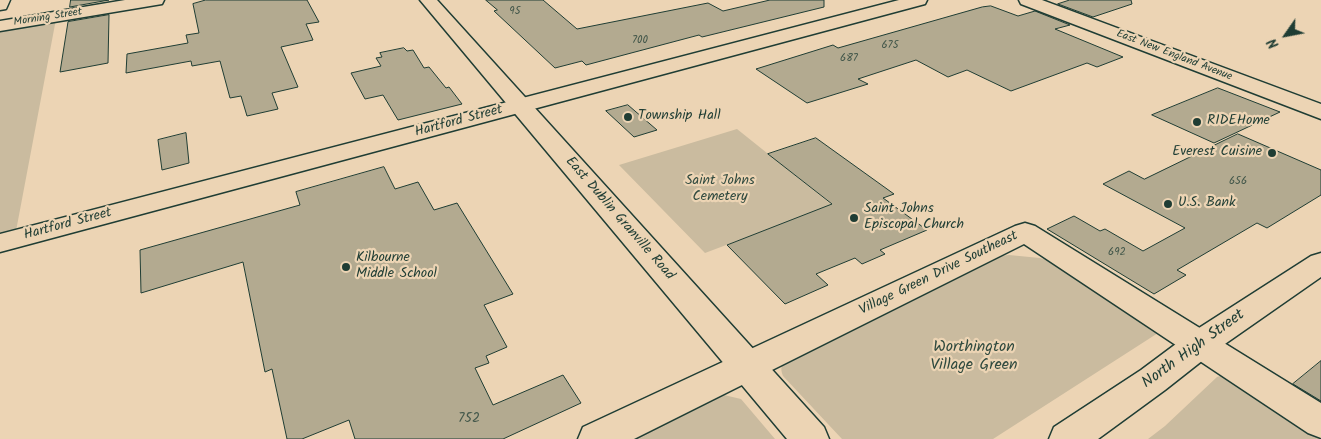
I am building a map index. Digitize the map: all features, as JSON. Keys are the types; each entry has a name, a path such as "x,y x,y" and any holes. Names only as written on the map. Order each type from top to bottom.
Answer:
{"street":[{"path":"0,5 2,0"},
{"name":"Morning Street","path":"0,26 156,0"},
{"name":"East Dublin Granville Road","path":"428,0 810,439"},
{"name":"Hartford Street","path":"0,244 919,0"},
{"name":"East New England Avenue","path":"1027,0 1321,112"},
{"name":"Village Green Drive Southeast","path":"747,366 1025,232 1200,344"},
{"name":"North High Street","path":"1068,439 1153,380 1200,344 1321,263"},
{"path":"1200,344 1321,422"},
{"path":"597,439 694,394 747,366"}],"green space":[{"path":"56,19 16,231 0,235 0,29"},
{"name":"Saint Johns Cemetery","path":"737,129 832,205 705,253 619,165"},
{"name":"Worthington Village Green","path":"1000,256 1040,258 1056,263 1158,333 993,439 842,439 783,376 782,366 787,359"},
{"path":"1223,375 1321,435 1321,439 1148,439 1165,426 1217,377"},
{"path":"724,395 741,399 775,439 625,439 716,396"}],"building":[{"path":"71,0 109,0 70,7"},
{"path":"206,0 307,0 319,22 306,24 313,40 281,47 298,87 272,93 278,109 247,116 241,96 230,98 220,61 192,66 191,61 126,73 127,54 188,43 186,35 199,33 193,4"},
{"path":"486,0 543,0 577,29 708,3 723,11 770,0 824,0 824,7 702,37 699,35 586,65 582,61 555,68 494,11 497,10"},
{"path":"1070,0 1131,0 1132,4 1093,17 1058,4"},
{"path":"991,6 1018,16 1035,11 1070,25 1055,29 1123,57 1097,67 1087,63 1011,91 967,70 948,77 916,60 858,79 868,84 807,103 756,69 833,45 838,48"},
{"path":"109,15 108,63 60,72 68,22"},
{"path":"404,48 407,51 413,50 424,68 429,67 446,88 449,87 462,104 398,120 383,95 365,99 351,73 381,66 376,58 382,57 380,53"},
{"path":"1218,88 1280,112 1214,143 1152,115"},
{"name":"Township Hall","path":"628,105 657,130 634,137 606,111"},
{"path":"186,133 189,163 162,170 158,140"},
{"path":"1238,134 1321,170 1321,195 1267,228 1257,223 1177,270 1186,275 1154,294 1047,229 1074,216 1100,231 1105,229 1143,251 1185,228 1103,184 1129,171 1144,179"},
{"name":"Saint Johns Episcopal Church","path":"816,138 894,194 883,198 927,230 880,250 885,254 862,264 855,258 816,274 828,285 785,304 727,245 832,204 768,154"},
{"path":"384,167 395,189 418,182 434,210 457,203 513,294 484,305 507,347 486,356 489,363 475,368 493,405 563,375 581,403 503,439 355,439 349,420 302,439 287,439 272,369 265,372 243,262 141,293 140,250 300,205 296,192"},
{"path":"1321,361 1321,401 1293,384"}],"place":[{"name":"Township Hall","path":"628,117"},
{"name":"RIDEHome","path":"1197,122"},
{"name":"Everest Cuisine","path":"1272,153"},
{"name":"U.S. Bank","path":"1168,204"},
{"name":"Saint Johns Episcopal Church","path":"854,218"},
{"name":"Kilbourne Middle School","path":"346,267"}]}
